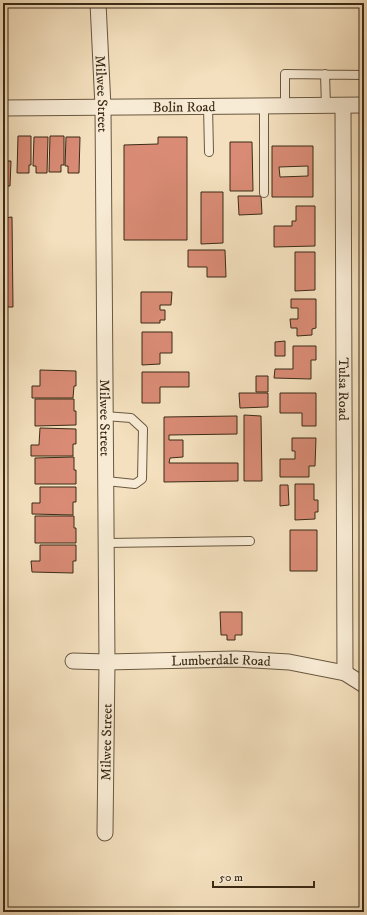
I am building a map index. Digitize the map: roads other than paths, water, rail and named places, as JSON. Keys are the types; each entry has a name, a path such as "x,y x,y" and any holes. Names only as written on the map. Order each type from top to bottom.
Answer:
{"street":[{"name":"Milwee Street","path":"98,3 103,107 107,662 105,833"},
{"name":"Tulsa Road","path":"343,106 345,673"},
{"name":"Bolin Road","path":"3,108 364,106"},
{"name":"Lumberdale Road","path":"73,661 107,662 236,659 289,662 345,673 364,685"}],"lane":[{"path":"285,106 285,74 364,75"},
{"path":"325,74 326,106"},
{"path":"208,106 208,152"},
{"path":"264,106 264,194"},
{"path":"105,416 131,418 143,429 142,479 135,484 106,481"},
{"path":"106,543 250,541"}]}
